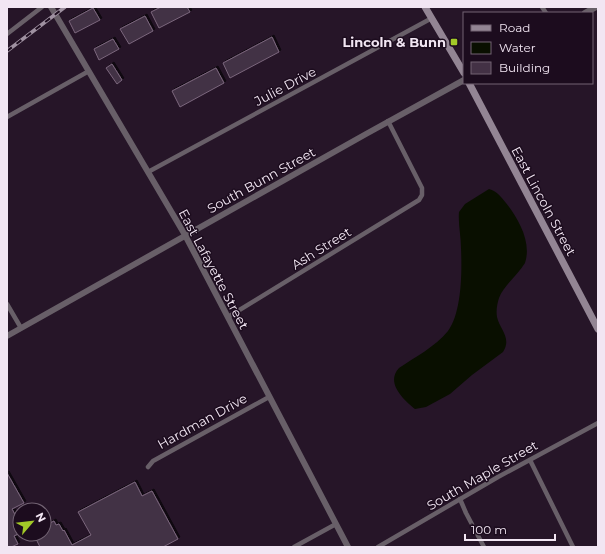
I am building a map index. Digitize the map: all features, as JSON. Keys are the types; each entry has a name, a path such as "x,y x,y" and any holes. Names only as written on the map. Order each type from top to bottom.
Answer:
{"main road":[{"path":"425,7 463,71"},
{"name":"East Lincoln Street","path":"471,84 598,329"}],"street":[{"path":"7,34 42,7"},
{"name":"East Lafayette Street","path":"51,7 185,235 348,547"},
{"path":"587,12 596,7"},
{"name":"Julie Drive","path":"148,172 432,18"},
{"path":"7,117 89,71"},
{"name":"South Bunn Street","path":"7,336 388,121 463,81"},
{"name":"Ash Street","path":"228,317 419,200 422,195 422,188 388,121"},
{"path":"7,304 21,328"},
{"name":"Hardman Drive","path":"148,467 153,461 269,397"},
{"name":"South Maple Street","path":"378,547 498,477 598,423"},
{"path":"530,460 573,547"},
{"path":"460,499 484,547"},
{"path":"294,547 336,524"}],"water":[{"path":"489,189 501,196 511,209 523,231 527,247 525,263 501,293 499,298 497,317 506,338 505,347 503,352 472,375 450,394 426,407 415,409 401,396 398,391 395,385 395,374 399,368 443,337 453,323 459,302 461,279 459,212 465,204"}],"building":[{"path":"161,7 187,7 190,12 159,28 151,12"},
{"path":"93,8 100,20 75,33 69,21"},
{"path":"145,16 153,31 129,44 120,29"},
{"path":"272,37 279,52 230,78 223,63"},
{"path":"113,39 119,49 99,60 94,49"},
{"path":"112,64 122,80 117,84 106,68"},
{"path":"216,68 224,83 180,107 172,91"},
{"path":"7,473 23,502 12,502 12,542 17,542 18,544 7,547"},
{"path":"135,482 142,496 152,491 178,539 163,547 40,547 38,542 52,542 52,522 54,521 56,525 59,524 63,531 64,530 72,545 91,535 78,512"}],"railway":[{"path":"7,51 65,7"}],"place":[{"name":"Lincoln & Bunn","path":"454,42"}]}
